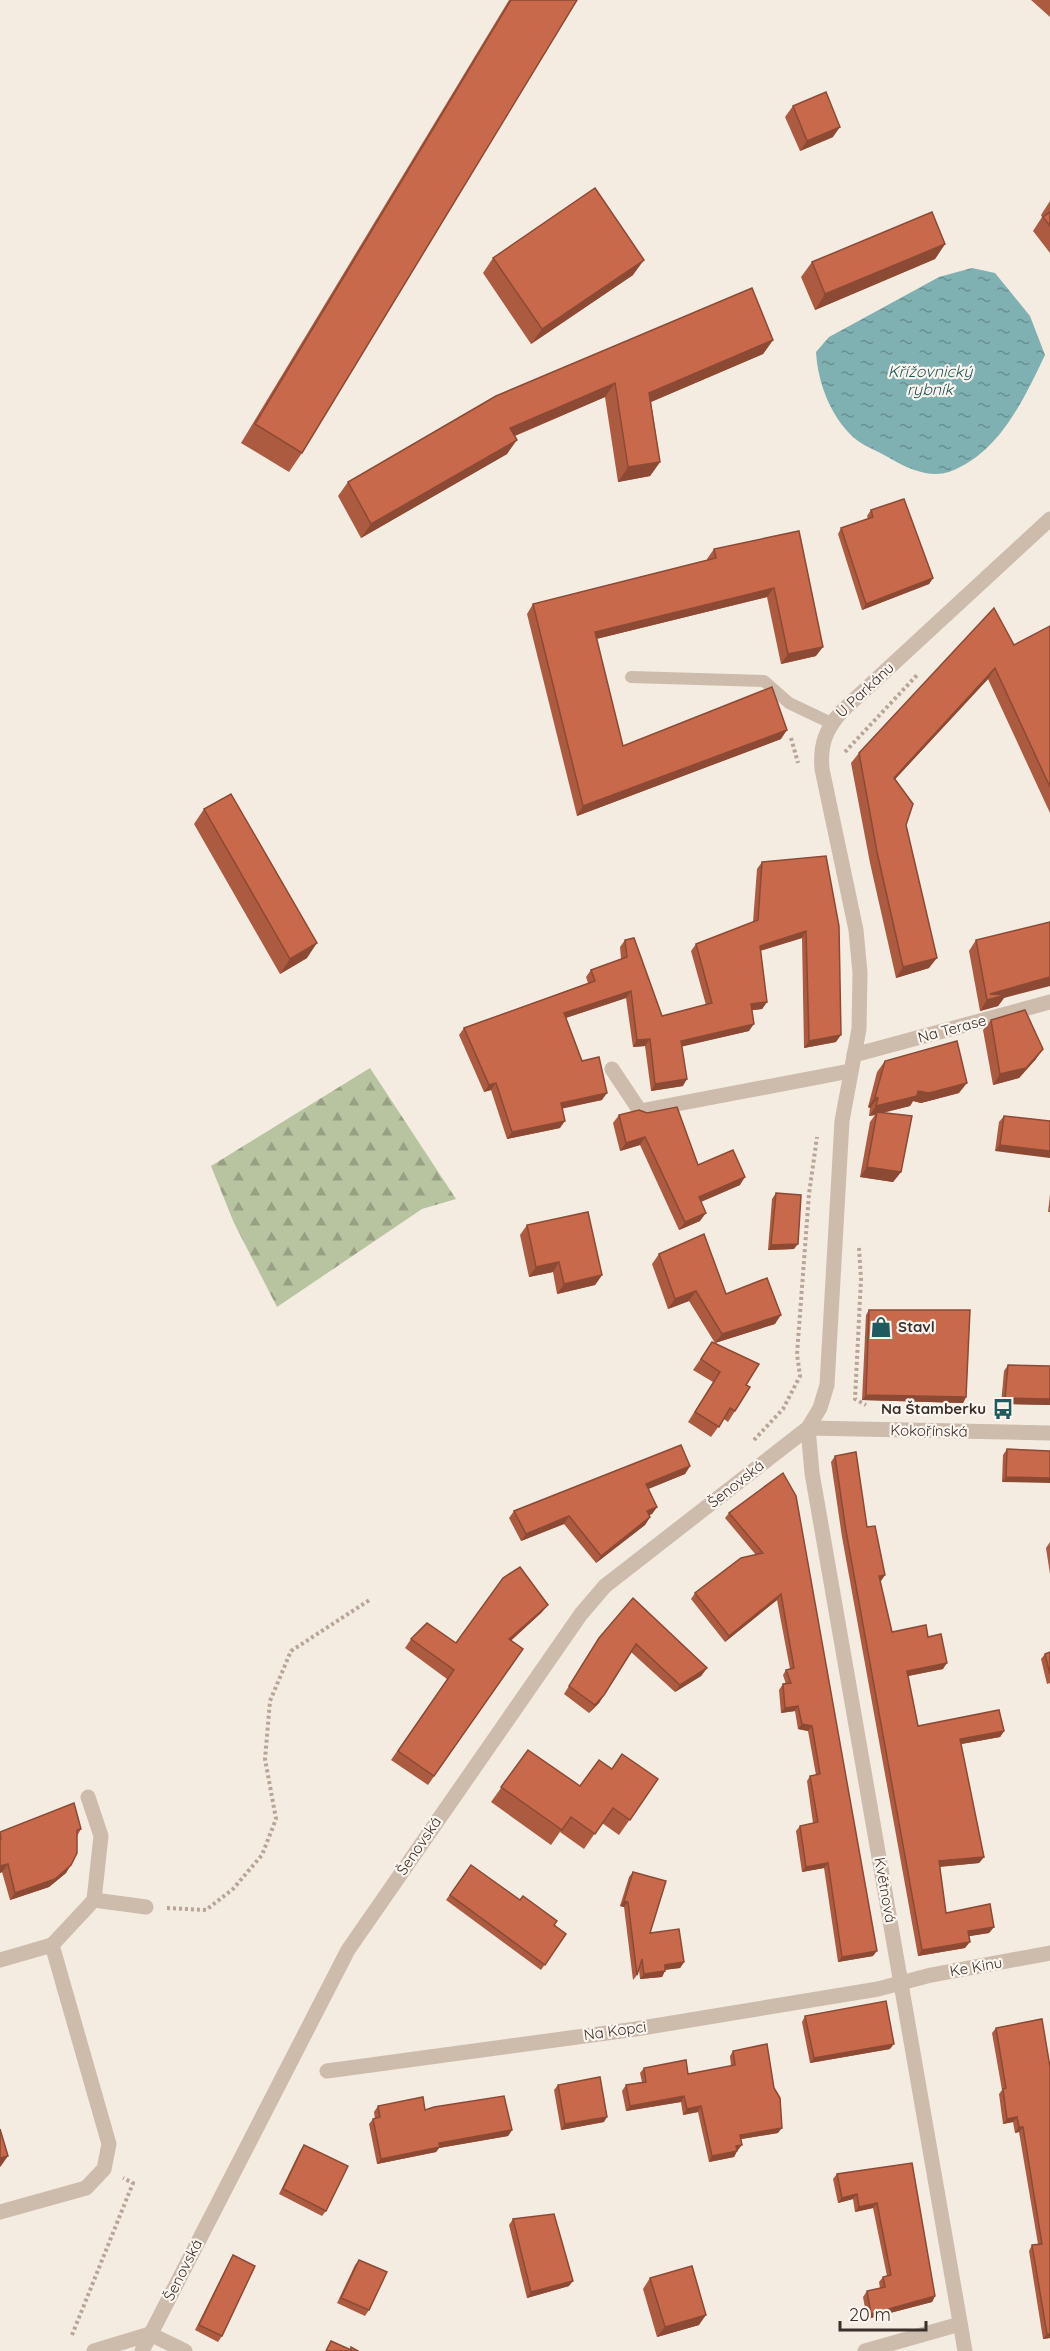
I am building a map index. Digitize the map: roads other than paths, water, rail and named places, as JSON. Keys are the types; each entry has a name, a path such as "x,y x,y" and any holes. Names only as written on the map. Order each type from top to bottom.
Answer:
{"street":[{"name":"U Parkánu","path":"854,1055 859,1029 858,940 820,753 824,736 831,723 1050,519"},
{"name":"Na Terase","path":"854,1055 1050,1002"},
{"path":"808,1428 820,1408 827,1385 842,1122 854,1055"},
{"path":"612,1069 640,1112 850,1071"},
{"name":"Kokořínská","path":"808,1428 1050,1433"},
{"name":"Květnová","path":"808,1428 812,1473 965,2351"},
{"name":"Šenovská","path":"142,2351 348,1950 581,1614 605,1586 808,1428"},
{"path":"0,1960 52,1945 94,1900 101,1836 88,1797"},
{"path":"94,1900 146,1907"},
{"path":"0,2212 86,2188 104,2169 109,2144 52,1945"},
{"name":"Ke Kinu","path":"902,1984 931,1975 1050,1953"},
{"name":"Na Kopci","path":"327,2071 636,2029 902,1984"},
{"path":"866,2351 960,2324"},
{"path":"94,2351 150,2334 185,2351"}],"lane":[{"path":"631,677 764,681 789,703 831,723"}],"water":[{"name":"Křížovnický rybník","path":"972,268 995,273 1030,316 1045,355 1019,407 996,439 982,452 967,464 949,472 934,474 919,472 862,444 845,428 827,398 819,375 816,352 829,337 939,277"}],"place":[{"name":"Stavl","path":"881,1327"},
{"name":"Na Štamberku","path":"1003,1409"}]}
